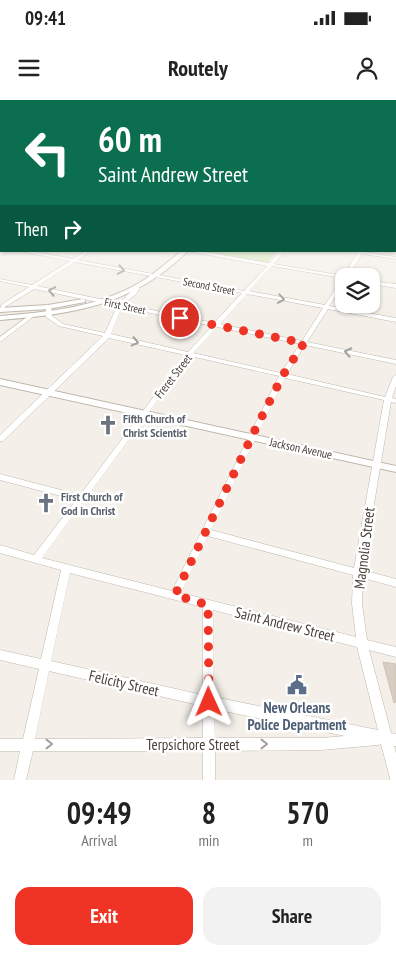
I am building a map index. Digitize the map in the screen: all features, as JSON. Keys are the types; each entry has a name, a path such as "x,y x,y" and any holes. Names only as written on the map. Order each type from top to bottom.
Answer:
{"street":[{"name":"Second Street","path":"27,252 396,320"},
{"path":"1,310 3,306 88,252"},
{"path":"0,318 31,316 122,289 146,274 174,252"},
{"path":"1,310 48,310 105,302 137,288 186,252"},
{"path":"193,252 335,276"},
{"name":"Freret Street","path":"37,558 189,354 281,252"},
{"path":"350,268 361,252 396,258"},
{"name":"First Street","path":"0,280 396,362"},
{"path":"380,283 396,286"},
{"path":"0,439 107,336 120,305 137,288"},
{"path":"175,595 283,375 335,292"},
{"path":"48,310 50,318 56,323 392,400"},
{"path":"0,340 31,316"},
{"name":"Magnolia Street","path":"396,377 376,465 358,573 357,604 362,644 391,739 396,778"},
{"name":"Jackson Avenue","path":"0,382 396,469"},
{"path":"0,477 81,498"},
{"path":"206,532 396,583"},
{"name":"Saint Andrew Street","path":"0,549 208,605 396,652"},
{"path":"20,780 66,568"},
{"path":"208,605 209,780"},
{"name":"Felicity Street","path":"0,655 209,702 391,739"},
{"name":"Terpsichore Street","path":"0,745 321,744 391,739"}],"green space":[{"path":"206,252 277,252 267,262"}],"building":[{"path":"383,662 396,664 396,702 394,703"}],"place":[{"name":"Fifth Church of Christ Scientist","path":"108,425"},
{"name":"First Church of God in Christ","path":"46,503"},
{"name":"New Orleans Police Department","path":"297,685"}],"route":[{"path":"180,318 304,343 283,375 175,595 208,605 209,702"}]}
